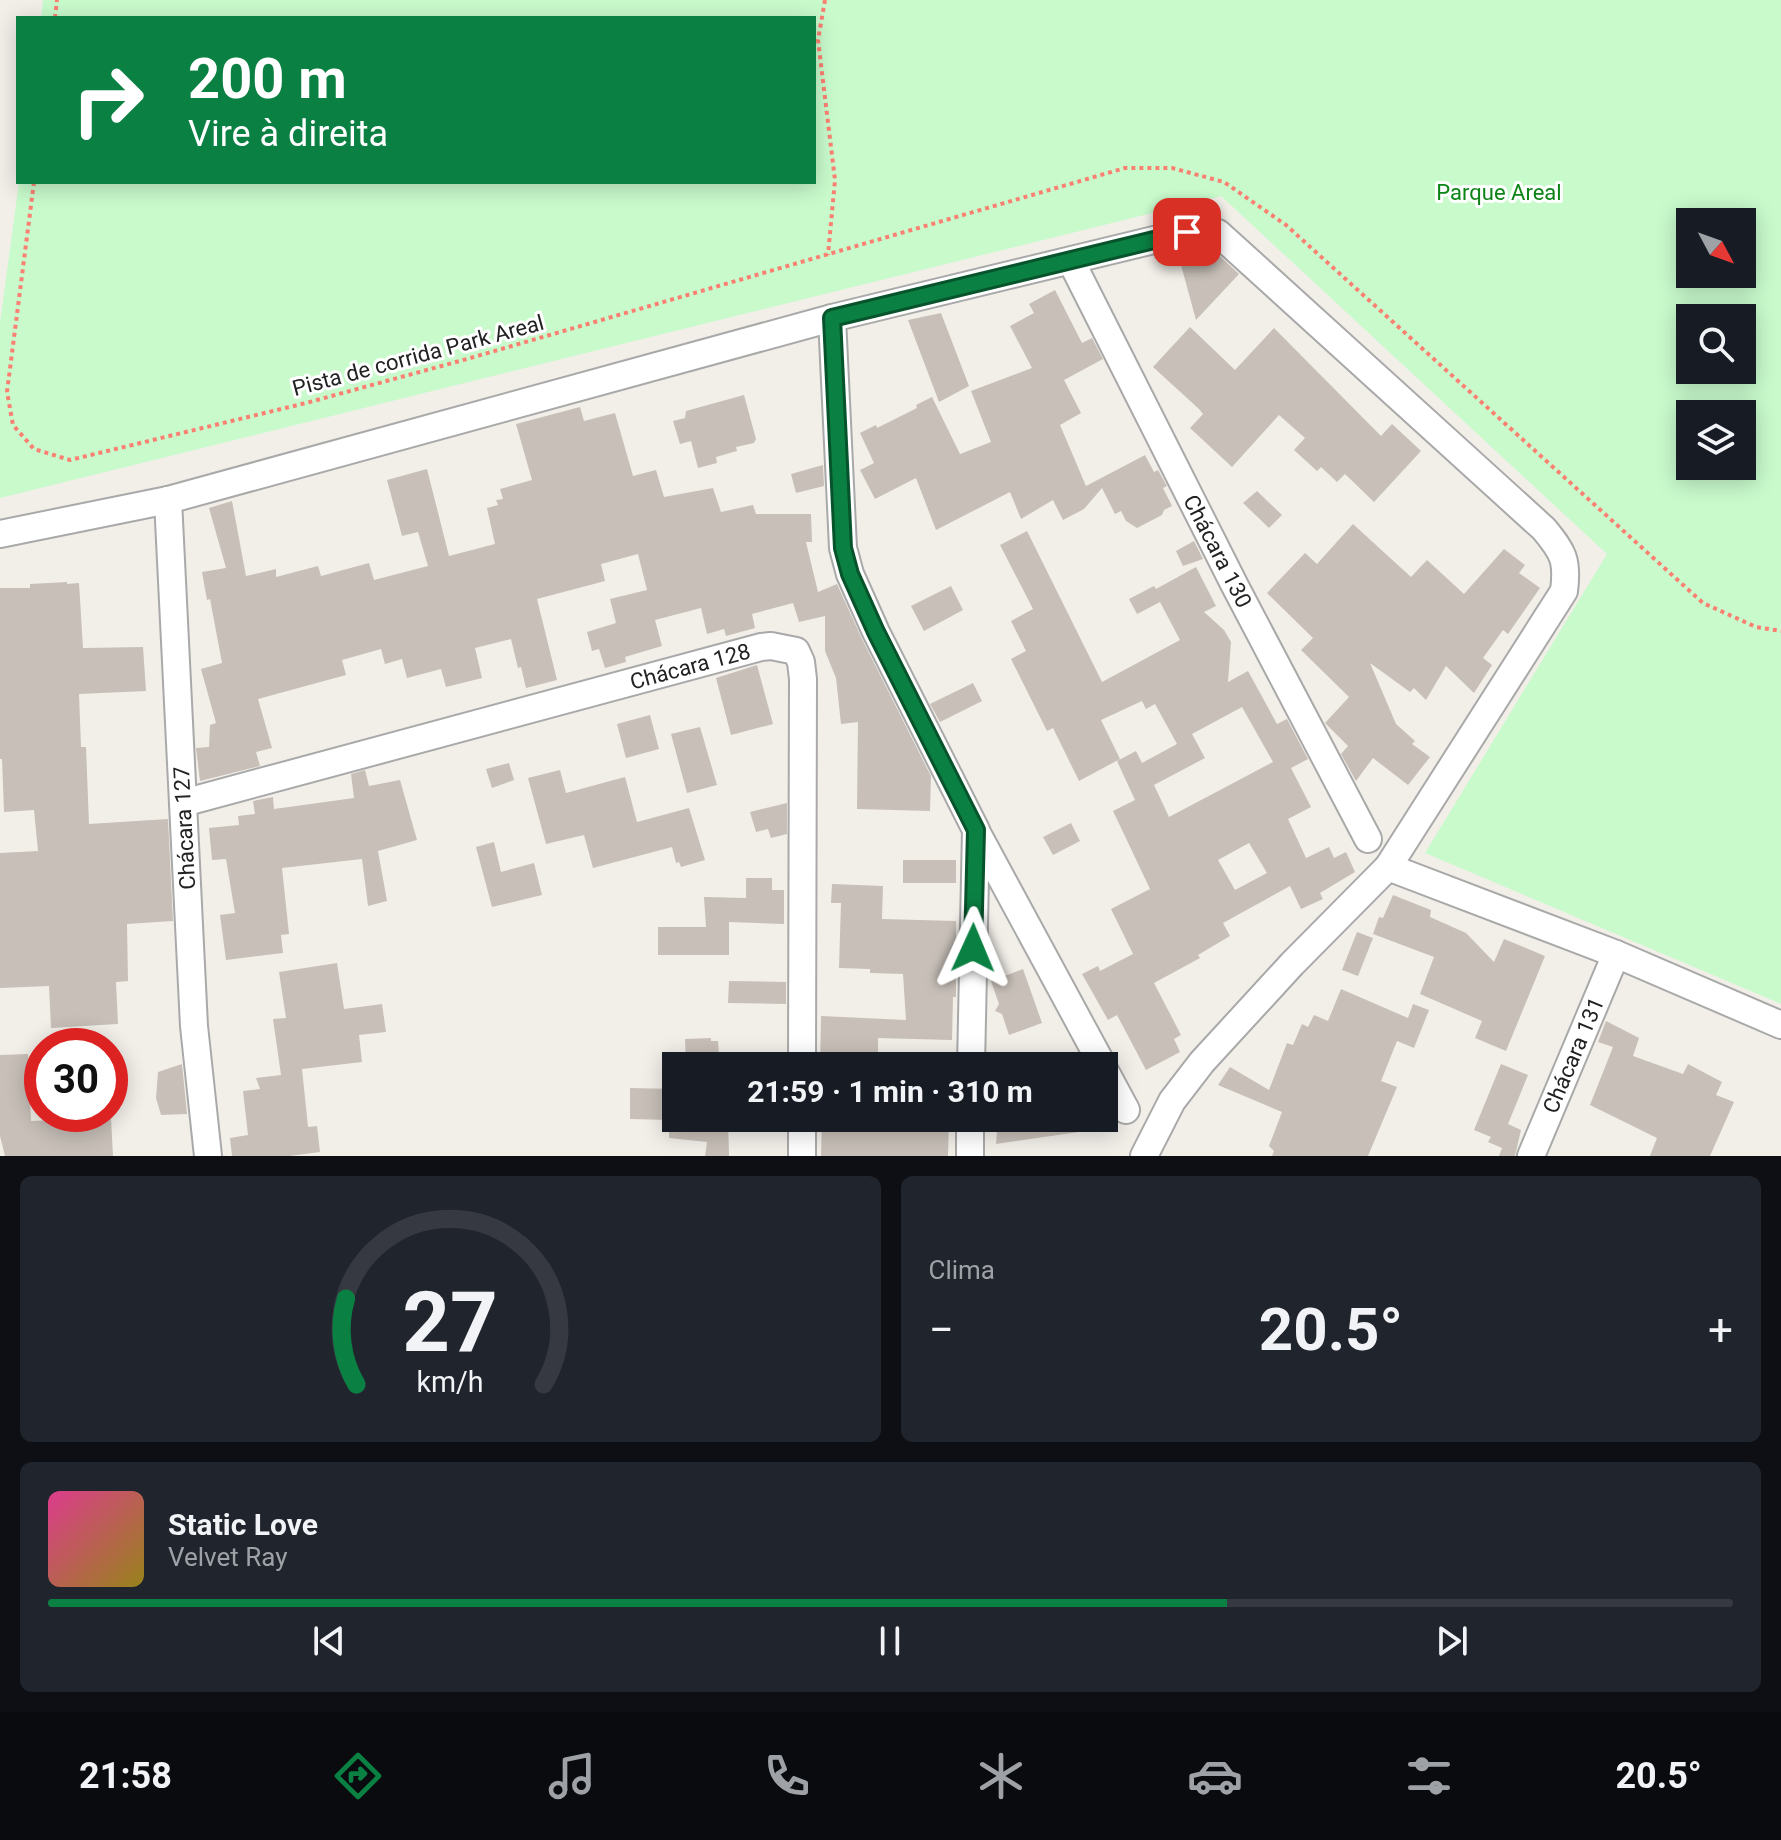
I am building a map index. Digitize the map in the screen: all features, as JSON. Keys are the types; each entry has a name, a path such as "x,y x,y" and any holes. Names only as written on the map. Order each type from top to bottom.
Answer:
{"street":[{"path":"0,534 168,500 832,318 1187,232 1206,230 1218,233 1544,529 1562,550 1567,569 1564,591 1388,867 1292,964 1202,1062 1172,1101 1144,1156"},
{"name":"Chácara 130","path":"1071,261 1235,586 1368,839"},
{"path":"832,318 843,548 850,574 976,830 1095,1052"},
{"name":"Chácara 127","path":"168,500 194,1026 208,1156"},
{"name":"Chácara 128","path":"183,803 761,647 796,651 803,679 802,1052"},
{"path":"971,1052 976,830"},
{"path":"1388,867 1616,954 1781,1025"},
{"name":"Chácara 131","path":"1531,1156 1616,954"},
{"path":"1118,1095 1126,1110"},
{"path":"802,1132 802,1156"},
{"path":"970,1132 970,1156"}],"path":[{"name":"Pista de corrida Park Areal","path":"34,184 7,392 13,425 34,449 70,460 306,403 828,255 835,180 818,40 825,0"}],"green space":[{"name":"Parque Areal","path":"43,0 1781,0 1781,1004 1425,853 1607,554 1221,196 0,498 0,323 19,184 816,184 816,16 41,16"}],"building":[{"path":"1210,247 1239,274 1196,320 1178,254"},
{"path":"1055,290 1082,343 1092,338 1103,359 1064,380 1081,413 1060,425 1086,486 1145,455 1154,472 1158,470 1167,486 1163,488 1172,506 1137,528 1126,521 1121,511 1115,514 1102,488 1084,509 1063,520 1053,500 1021,519 1010,492 936,530 916,478 875,499 860,470 874,463 860,433 917,408 916,405 932,397 960,454 991,442 971,391 1032,368 1010,326 1034,313 1029,304"},
{"path":"941,313 969,386 939,402 908,320"},
{"path":"1190,327 1235,370 1274,328 1381,436 1392,424 1421,451 1374,502 1345,474 1337,482 1321,467 1317,471 1294,450 1305,438 1279,415 1232,467 1190,428 1203,414 1153,367"},
{"path":"744,395 756,439 754,443 736,447 737,451 716,457 717,463 698,468 691,441 680,444 673,421 685,418 686,411"},
{"path":"580,407 584,421 615,413 633,476 656,470 664,497 713,488 721,512 753,505 756,514 811,514 812,542 806,542 818,592 837,584 931,776 930,811 857,809 858,722 841,724 836,678 825,651 825,616 799,622 793,603 752,614 755,628 726,636 724,629 707,634 701,608 655,620 662,646 625,657 626,662 605,668 599,649 592,651 587,632 616,623 610,599 647,590 638,554 601,564 605,581 537,599 557,680 526,688 511,639 475,648 482,678 446,687 441,669 407,678 402,659 385,664 381,649 342,660 346,675 258,699 272,748 256,752 260,766 200,781 196,748 209,747 210,725 216,723 201,669 222,663 202,572 226,568 209,508 232,501 246,576 276,569 276,577 318,566 321,576 369,563 374,580 428,566 418,532 402,536 387,480 427,469 449,556 495,544 487,508 498,505 496,500 503,499 500,489 532,480 516,424"},
{"path":"823,465 824,486 796,493 791,474"},
{"path":"1257,491 1282,515 1269,528 1243,503"},
{"path":"1353,524 1411,577 1427,560 1464,594 1504,549 1525,565 1519,573 1540,588 1508,634 1503,630 1483,658 1492,665 1474,693 1446,666 1426,700 1414,688 1410,692 1370,663 1396,724 1415,741 1412,744 1430,757 1408,785 1373,758 1356,781 1341,754 1348,746 1325,723 1349,697 1301,650 1313,638 1267,593 1305,553 1317,564"},
{"path":"1027,531 1102,682 1180,640 1160,602 1137,614 1129,599 1154,586 1156,589 1196,567 1216,606 1204,612 1224,630 1231,642 1228,682 1248,671 1277,724 1287,719 1308,759 1291,768 1311,807 1288,819 1306,858 1329,847 1334,858 1346,852 1355,872 1320,893 1323,899 1301,909 1290,886 1223,923 1230,936 1198,955 1200,958 1154,983 1181,1035 1174,1039 1180,1052 1146,1070 1117,1015 1108,1020 1082,974 1098,966 1100,971 1133,954 1111,909 1150,889 1113,811 1135,800 1117,761 1136,751 1142,763 1177,744 1155,704 1146,709 1142,701 1101,720 1120,759 1079,781 1053,728 1047,731 1011,659 1026,651 1011,621 1033,609 1000,545","holes":["1242,707 1273,762 1169,817 1154,785 1205,758 1192,734","1249,843 1267,873 1235,890 1218,860"]},
{"path":"1194,541 1203,559 1183,566 1176,551"},
{"path":"79,583 83,648 143,647 146,691 79,694 81,747 86,747 89,824 168,819 173,921 127,924 128,981 116,982 118,1024 51,1028 49,986 0,988 0,853 38,851 34,810 4,812 0,759 0,588 30,588 30,584"},
{"path":"951,586 963,610 924,631 911,606"},
{"path":"757,665 773,724 731,735 716,678"},
{"path":"973,683 982,701 940,722 930,704"},
{"path":"650,715 659,749 626,758 617,724"},
{"path":"700,727 717,785 687,793 671,734"},
{"path":"509,763 514,780 492,788 486,769"},
{"path":"365,770 369,786 400,780 417,840 378,851 387,901 368,906 362,859 282,868 289,934 281,935 283,953 226,960 220,915 235,913 226,859 212,860 209,828 239,825 238,816 255,814 253,801 273,797 274,809 354,798 351,774"},
{"path":"560,770 566,793 625,777 637,822 689,808 705,860 681,867 679,862 676,863 672,847 593,868 584,835 546,844 528,778"},
{"path":"787,803 787,834 771,838 768,829 756,832 750,812"},
{"path":"1071,823 1080,841 1053,855 1043,837"},
{"path":"494,842 501,872 534,863 542,895 492,907 476,847"},
{"path":"903,860 956,860 956,883 903,883"},
{"path":"746,878 772,878 772,890 784,890 784,924 729,922 729,955 658,955 658,927 706,927 704,897 746,898"},
{"path":"832,884 883,886 882,919 956,921 956,997 953,997 952,1040 878,1038 878,1052 820,1052 821,1016 906,1020 903,974 839,968 841,903 831,903"},
{"path":"1393,895 1431,910 1430,917 1466,933 1494,962 1504,939 1545,956 1506,1051 1475,1038 1482,1021 1420,994 1434,957 1373,934 1379,917 1383,918"},
{"path":"1357,932 1373,938 1358,976 1342,970"},
{"path":"337,963 344,1009 382,1004 386,1032 359,1035 362,1062 302,1069 308,1127 317,1126 320,1152 289,1156 232,1156 230,1138 248,1135 243,1091 260,1089 256,1078 281,1075 273,1019 286,1018 279,972"},
{"path":"1023,969 1042,1023 1009,1035 1002,1014 995,1011 999,1004 991,981"},
{"path":"729,981 786,982 786,1004 728,1003"},
{"path":"1341,989 1408,1018 1413,1004 1429,1010 1414,1048 1397,1041 1381,1081 1397,1087 1368,1156 1272,1156 1274,1151 1269,1146 1282,1112 1218,1085 1230,1067 1269,1090 1287,1043 1293,1045 1302,1024 1308,1027 1314,1015 1328,1021"},
{"path":"1606,1021 1639,1038 1633,1056 1683,1074 1688,1064 1722,1082 1716,1095 1734,1102 1710,1156 1650,1156 1657,1138 1590,1105 1613,1047 1598,1042"},
{"path":"711,1038 711,1041 718,1041 719,1052 685,1052 685,1039"},
{"path":"24,1054 24,1132 112,1132 113,1156 5,1156 0,1136 0,1055"},
{"path":"182,1064 187,1114 161,1115 156,1098 158,1072"},
{"path":"1501,1064 1528,1075 1508,1124 1521,1130 1515,1156 1499,1156 1502,1148 1488,1142 1491,1137 1474,1130"},
{"path":"630,1088 662,1089 662,1120 630,1119"},
{"path":"669,1132 728,1132 729,1156 705,1156 707,1142 669,1138"},
{"path":"822,1132 949,1132 948,1156 821,1156"},
{"path":"997,1132 1079,1132 996,1144"}],"route":[{"path":"973,948 976,830 876,632 850,574 843,548 839,515 832,318 1187,232"}]}
